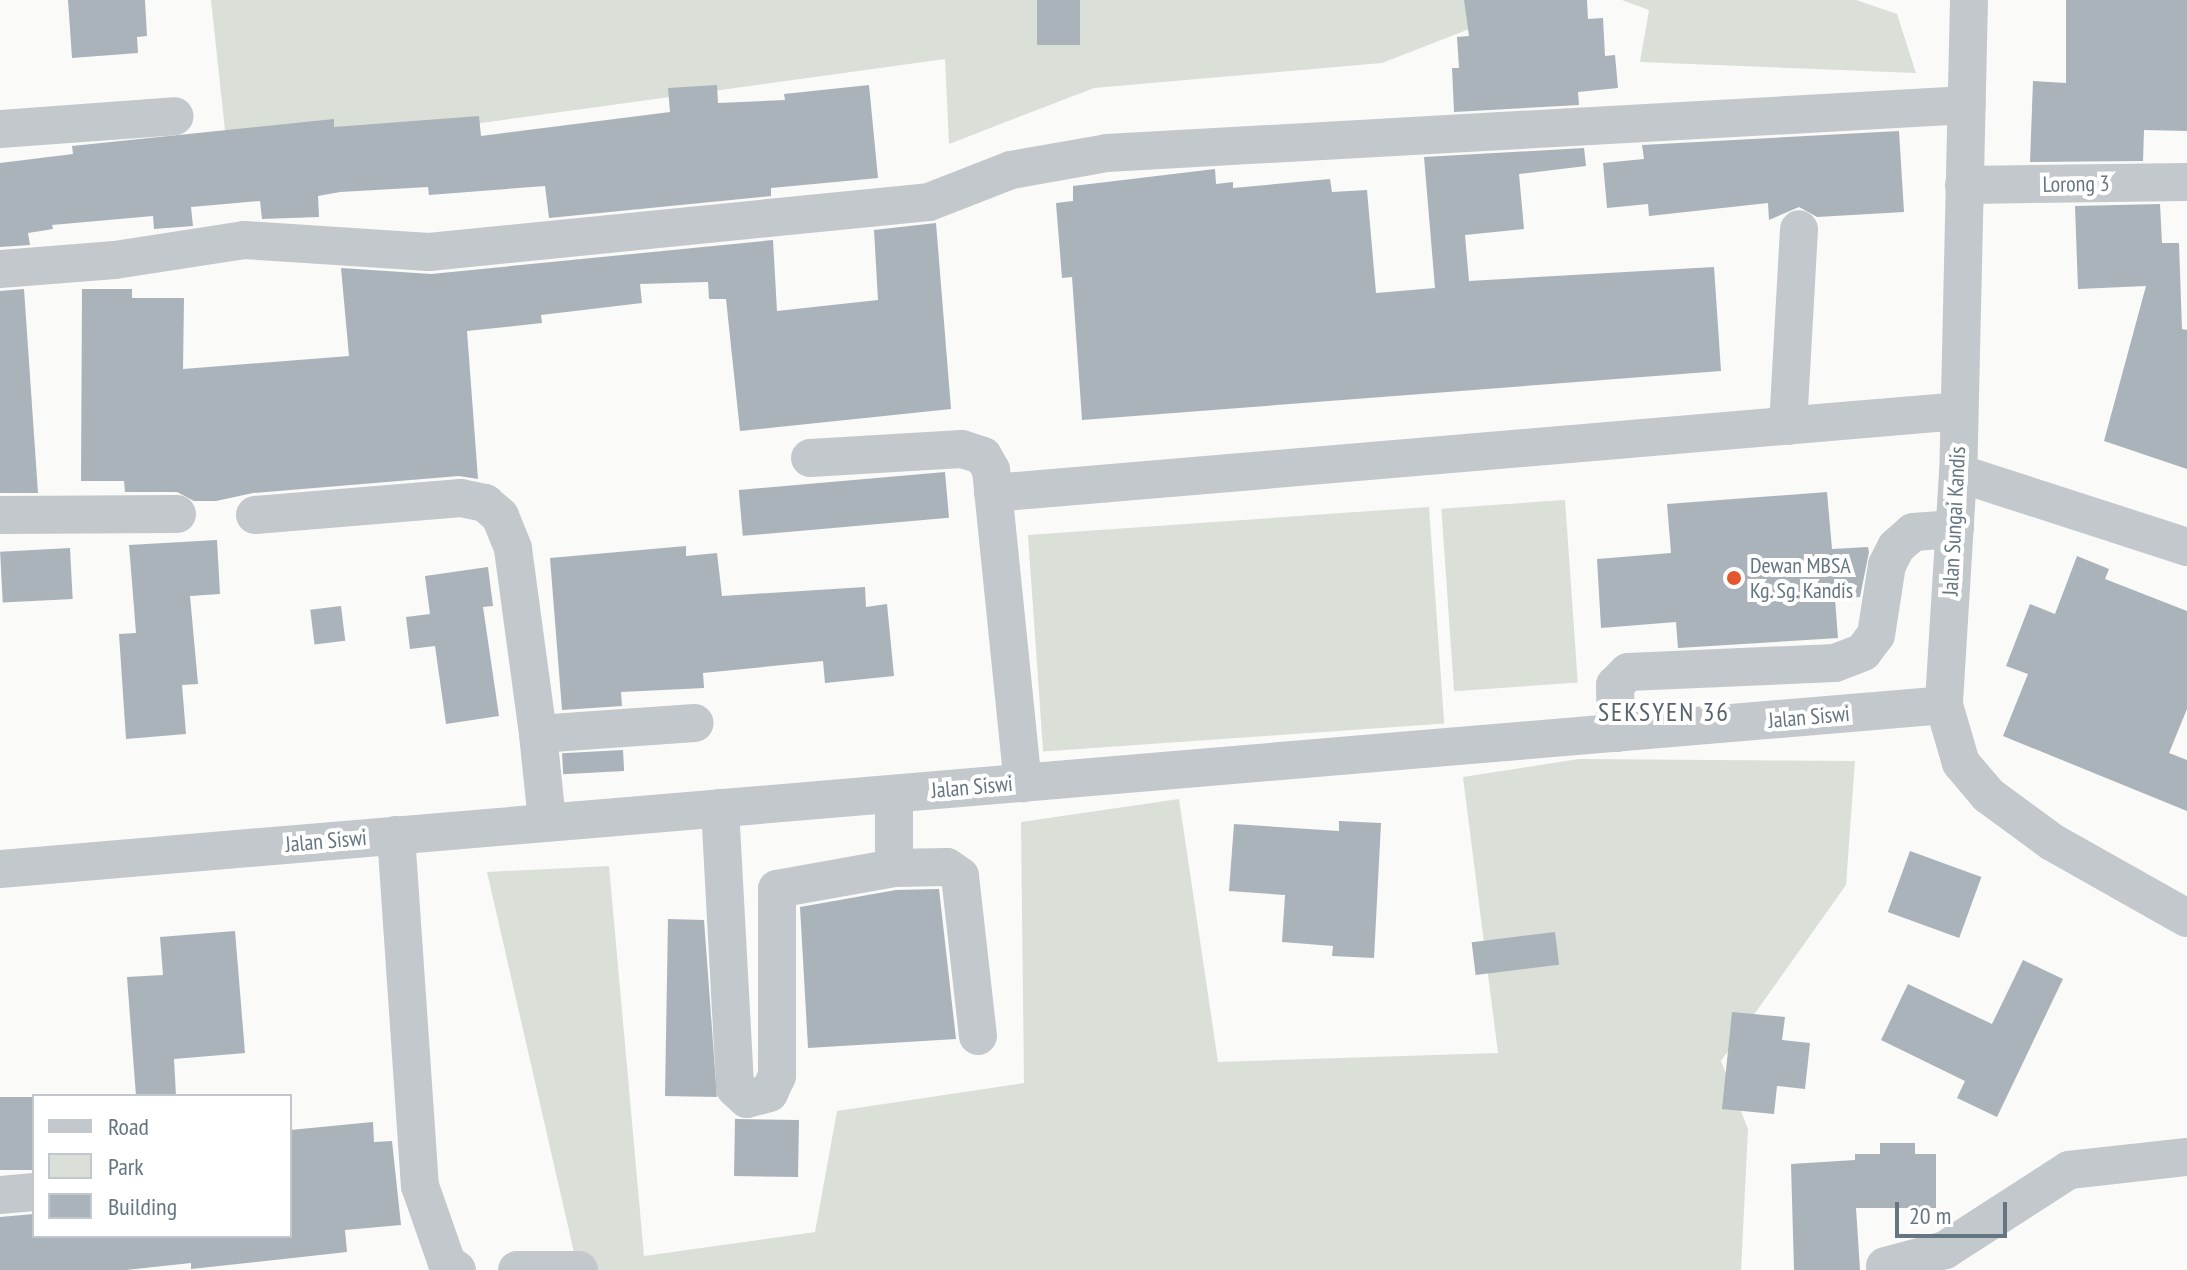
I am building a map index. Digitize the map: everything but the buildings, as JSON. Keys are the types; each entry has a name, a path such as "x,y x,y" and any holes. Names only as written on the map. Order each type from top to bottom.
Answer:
{"street":[{"name":"Jalan Sungai Kandis","path":"1969,0 1958,473 1944,705 1961,763 1988,795 2052,842 2187,918"},
{"path":"0,269 115,260 244,240 429,252 929,202 1011,170 1107,153 1967,105"},
{"path":"0,129 175,116"},
{"name":"Lorong 3","path":"1964,185 2187,182"},
{"path":"1788,426 1799,229"},
{"path":"993,493 1959,411"},
{"path":"810,458 962,449 983,456 991,470 1023,783"},
{"path":"1958,473 2187,547"},
{"path":"255,515 461,498 485,503 500,516 513,549 547,821"},
{"path":"0,515 177,514"},
{"path":"1616,733 1615,685 1628,672 1835,663 1863,652 1876,635 1887,565 1896,547 1913,532 1955,529"},
{"name":"Jalan Siswi","path":"0,869 1944,705"},
{"path":"538,734 695,723"},
{"path":"894,794 894,868"},
{"path":"720,808 735,1088 747,1099 769,1093 777,1076 777,889 894,868 947,867 960,876 978,1036"},
{"path":"396,835 420,1186 447,1263 457,1270"},
{"path":"1885,1266 1945,1250 2069,1170 2187,1157"},
{"path":"0,1195 32,1192"},
{"path":"517,1270 579,1270"}],"green space":[{"path":"211,0 1544,0 1382,63 1094,88 949,144 945,59 228,158"},
{"path":"1622,0 1856,0 1897,14 1916,73 1640,62 1649,10"},
{"path":"1565,500 1578,683 1454,691 1441,509"},
{"path":"1429,507 1444,723 1043,752 1028,535"},
{"path":"1579,759 1855,761 1846,885 1721,1061 1748,1129 1741,1270 578,1270 487,872 609,866 644,1256 815,1232 837,1111 1024,1083 1021,822 1179,799 1218,1062 1498,1053 1463,777"}],"place":[{"name":"Dewan MBSA Kg. Sg. Kandis","path":"1734,578"}],"district":[{"name":"SEKSYEN 36","path":"1664,712"}]}
